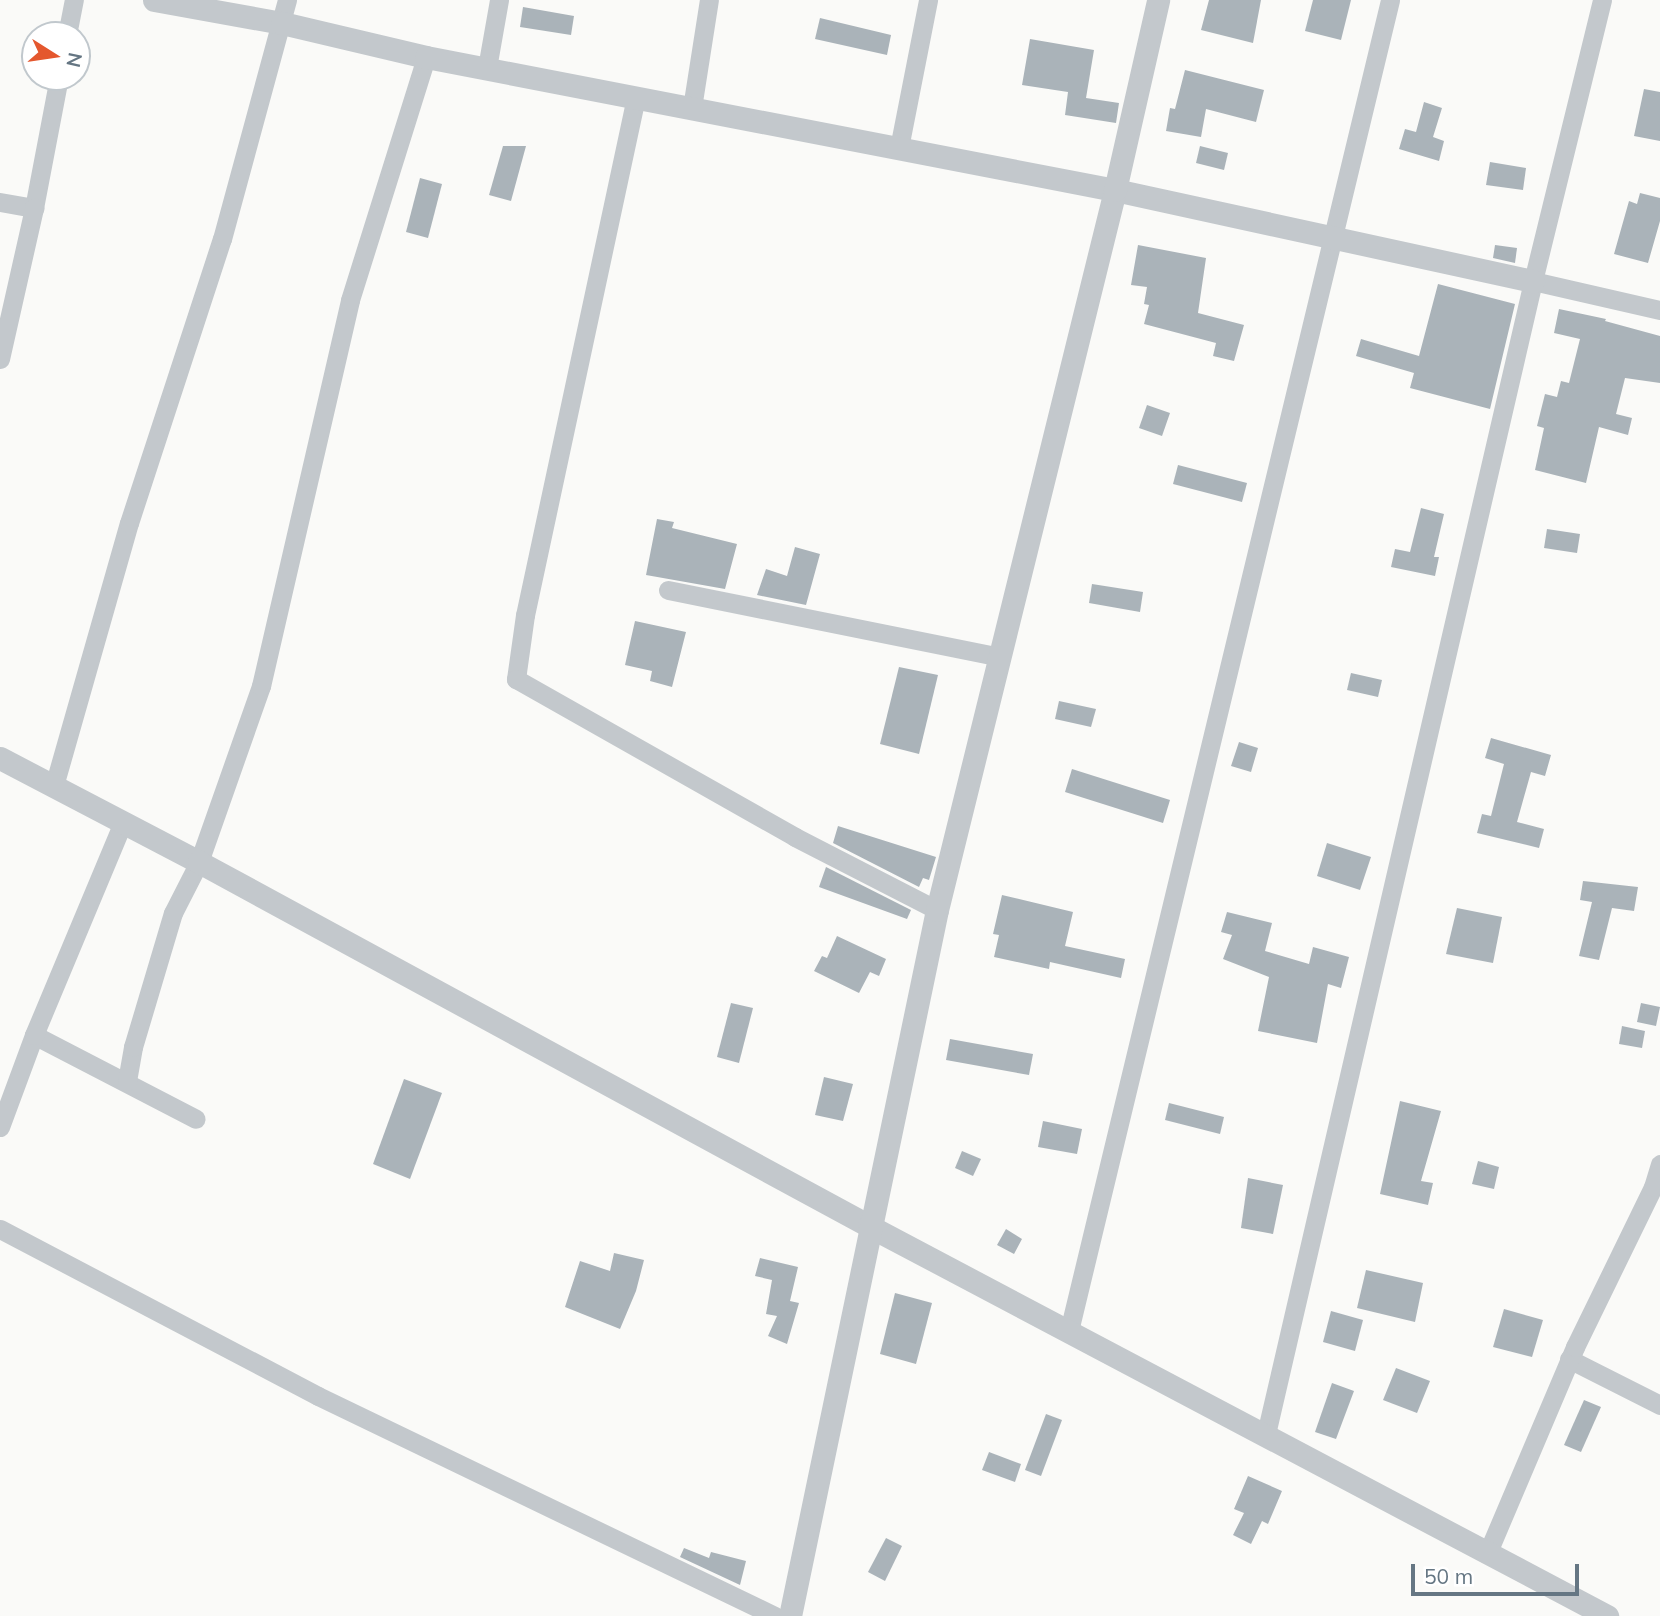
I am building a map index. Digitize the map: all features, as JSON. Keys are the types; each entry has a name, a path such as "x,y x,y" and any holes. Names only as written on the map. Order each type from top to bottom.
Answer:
{"street":[{"path":"70,21 74,0"},
{"path":"154,0 282,23 426,57 1115,190 1660,310"},
{"path":"54,786 129,523 222,239 287,0"},
{"path":"487,68 499,0"},
{"path":"692,108 709,0"},
{"path":"899,148 928,0"},
{"path":"790,1616 869,1226 937,910 1115,190 1158,0"},
{"path":"1069,1331 1390,0"},
{"path":"1266,1434 1533,281 1602,0"},
{"path":"127,1081 133,1047 173,913 199,862 261,686 350,300 426,57"},
{"path":"0,359 34,208 56,91"},
{"path":"636,97 528,601 516,679 795,837 937,910"},
{"path":"0,202 34,208"},
{"path":"668,590 999,657"},
{"path":"0,758 199,862 869,1226 1607,1616"},
{"path":"0,1127 34,1035 123,822"},
{"path":"34,1035 196,1119"},
{"path":"1488,1552 1569,1359 1653,1186 1660,1164"},
{"path":"0,1229 318,1396 775,1616"},
{"path":"1569,1359 1660,1405"}],"building":[{"path":"1209,0 1261,0 1253,43 1201,30"},
{"path":"1313,0 1351,0 1341,40 1305,31"},
{"path":"523,7 574,16 571,35 520,27"},
{"path":"820,18 891,35 887,55 815,39"},
{"path":"1030,39 1094,50 1086,98 1119,103 1116,123 1065,115 1068,92 1022,85"},
{"path":"1185,70 1264,90 1256,122 1206,109 1201,137 1166,131 1170,108 1175,109"},
{"path":"1644,89 1660,92 1660,141 1634,136"},
{"path":"1424,102 1442,108 1433,137 1444,141 1439,161 1399,149 1405,129 1416,132"},
{"path":"503,146 526,146 511,201 489,195"},
{"path":"1200,146 1228,153 1224,170 1196,163"},
{"path":"1490,162 1526,168 1523,190 1486,185"},
{"path":"420,178 442,184 428,238 406,232"},
{"path":"1640,193 1660,198 1660,221 1648,263 1614,254 1629,201 1637,204"},
{"path":"1138,245 1206,258 1198,313 1244,325 1234,361 1213,356 1216,343 1144,324 1149,305 1144,304 1147,287 1131,285"},
{"path":"1495,245 1517,248 1515,263 1493,258"},
{"path":"1438,284 1515,304 1490,409 1410,388 1414,373 1356,356 1361,339 1419,356"},
{"path":"1559,309 1606,319 1605,321 1660,336 1660,383 1625,378 1616,414 1632,418 1628,435 1599,427 1586,483 1535,470 1544,428 1537,426 1545,394 1557,397 1561,381 1569,383 1580,339 1554,333"},
{"path":"1147,405 1170,413 1162,436 1139,428"},
{"path":"1178,465 1247,483 1242,502 1173,484"},
{"path":"1421,508 1444,514 1434,557 1439,557 1435,576 1391,567 1395,549 1410,552"},
{"path":"657,519 674,522 672,528 737,544 725,589 646,575"},
{"path":"1547,529 1580,534 1577,553 1544,548"},
{"path":"795,547 820,554 806,605 757,595 766,569 787,576"},
{"path":"1092,584 1143,592 1140,612 1089,603"},
{"path":"635,621 686,632 672,687 650,681 652,671 625,665"},
{"path":"899,667 938,675 919,754 880,744"},
{"path":"1351,673 1382,680 1378,697 1347,690"},
{"path":"1059,701 1096,709 1091,727 1055,719"},
{"path":"1491,738 1551,755 1545,776 1531,772 1517,822 1544,829 1539,848 1477,833 1482,814 1491,816 1504,764 1485,758"},
{"path":"1239,742 1258,748 1251,772 1231,766"},
{"path":"1072,769 1170,800 1163,823 1065,792"},
{"path":"838,826 936,857 929,880 923,878 919,887 833,843"},
{"path":"1327,843 1371,857 1360,890 1317,876"},
{"path":"826,867 911,910 907,919 819,887"},
{"path":"1583,881 1638,887 1634,911 1612,908 1599,960 1579,956 1592,902 1580,900"},
{"path":"1002,895 1073,912 1065,946 1125,959 1121,978 1050,962 1049,969 994,957 999,935 993,934"},
{"path":"1457,908 1502,917 1493,963 1446,954"},
{"path":"1227,912 1272,923 1265,951 1309,964 1313,947 1349,957 1341,988 1328,984 1317,1043 1258,1031 1269,977 1223,959 1232,935 1221,932"},
{"path":"837,936 886,959 879,976 870,972 859,993 814,971 822,956 827,958"},
{"path":"731,1003 753,1008 739,1063 717,1057"},
{"path":"1641,1003 1660,1007 1656,1026 1637,1022"},
{"path":"1622,1026 1645,1031 1642,1048 1619,1044"},
{"path":"950,1039 1033,1054 1029,1075 946,1060"},
{"path":"824,1077 853,1084 843,1121 815,1115"},
{"path":"404,1079 442,1093 410,1179 373,1164"},
{"path":"1400,1101 1441,1111 1421,1181 1433,1183 1428,1205 1380,1194"},
{"path":"1169,1103 1224,1117 1220,1134 1165,1120"},
{"path":"1043,1121 1082,1129 1077,1154 1038,1147"},
{"path":"962,1151 981,1159 973,1176 955,1168"},
{"path":"1478,1161 1499,1167 1494,1189 1472,1184"},
{"path":"1248,1178 1283,1185 1273,1234 1241,1228"},
{"path":"1006,1229 1022,1239 1014,1254 997,1245"},
{"path":"614,1253 644,1260 636,1291 620,1329 565,1307 580,1261 610,1271"},
{"path":"760,1258 798,1267 790,1301 799,1303 787,1344 768,1336 777,1316 766,1314 772,1280 755,1276"},
{"path":"1366,1270 1423,1283 1415,1322 1357,1308"},
{"path":"895,1293 932,1303 916,1364 880,1354"},
{"path":"1504,1309 1543,1320 1532,1357 1493,1347"},
{"path":"1331,1311 1363,1320 1355,1351 1323,1342"},
{"path":"1396,1368 1430,1381 1417,1413 1383,1400"},
{"path":"1332,1383 1354,1391 1336,1439 1315,1432"},
{"path":"1584,1400 1601,1407 1581,1452 1564,1445"},
{"path":"1046,1414 1062,1420 1041,1476 1025,1470"},
{"path":"989,1452 1021,1464 1015,1482 982,1470"},
{"path":"1248,1476 1282,1491 1268,1524 1262,1521 1251,1544 1233,1535 1244,1513 1234,1509"},
{"path":"886,1538 902,1546 885,1581 868,1572"},
{"path":"684,1548 709,1558 711,1552 746,1561 740,1585 680,1557"}]}
